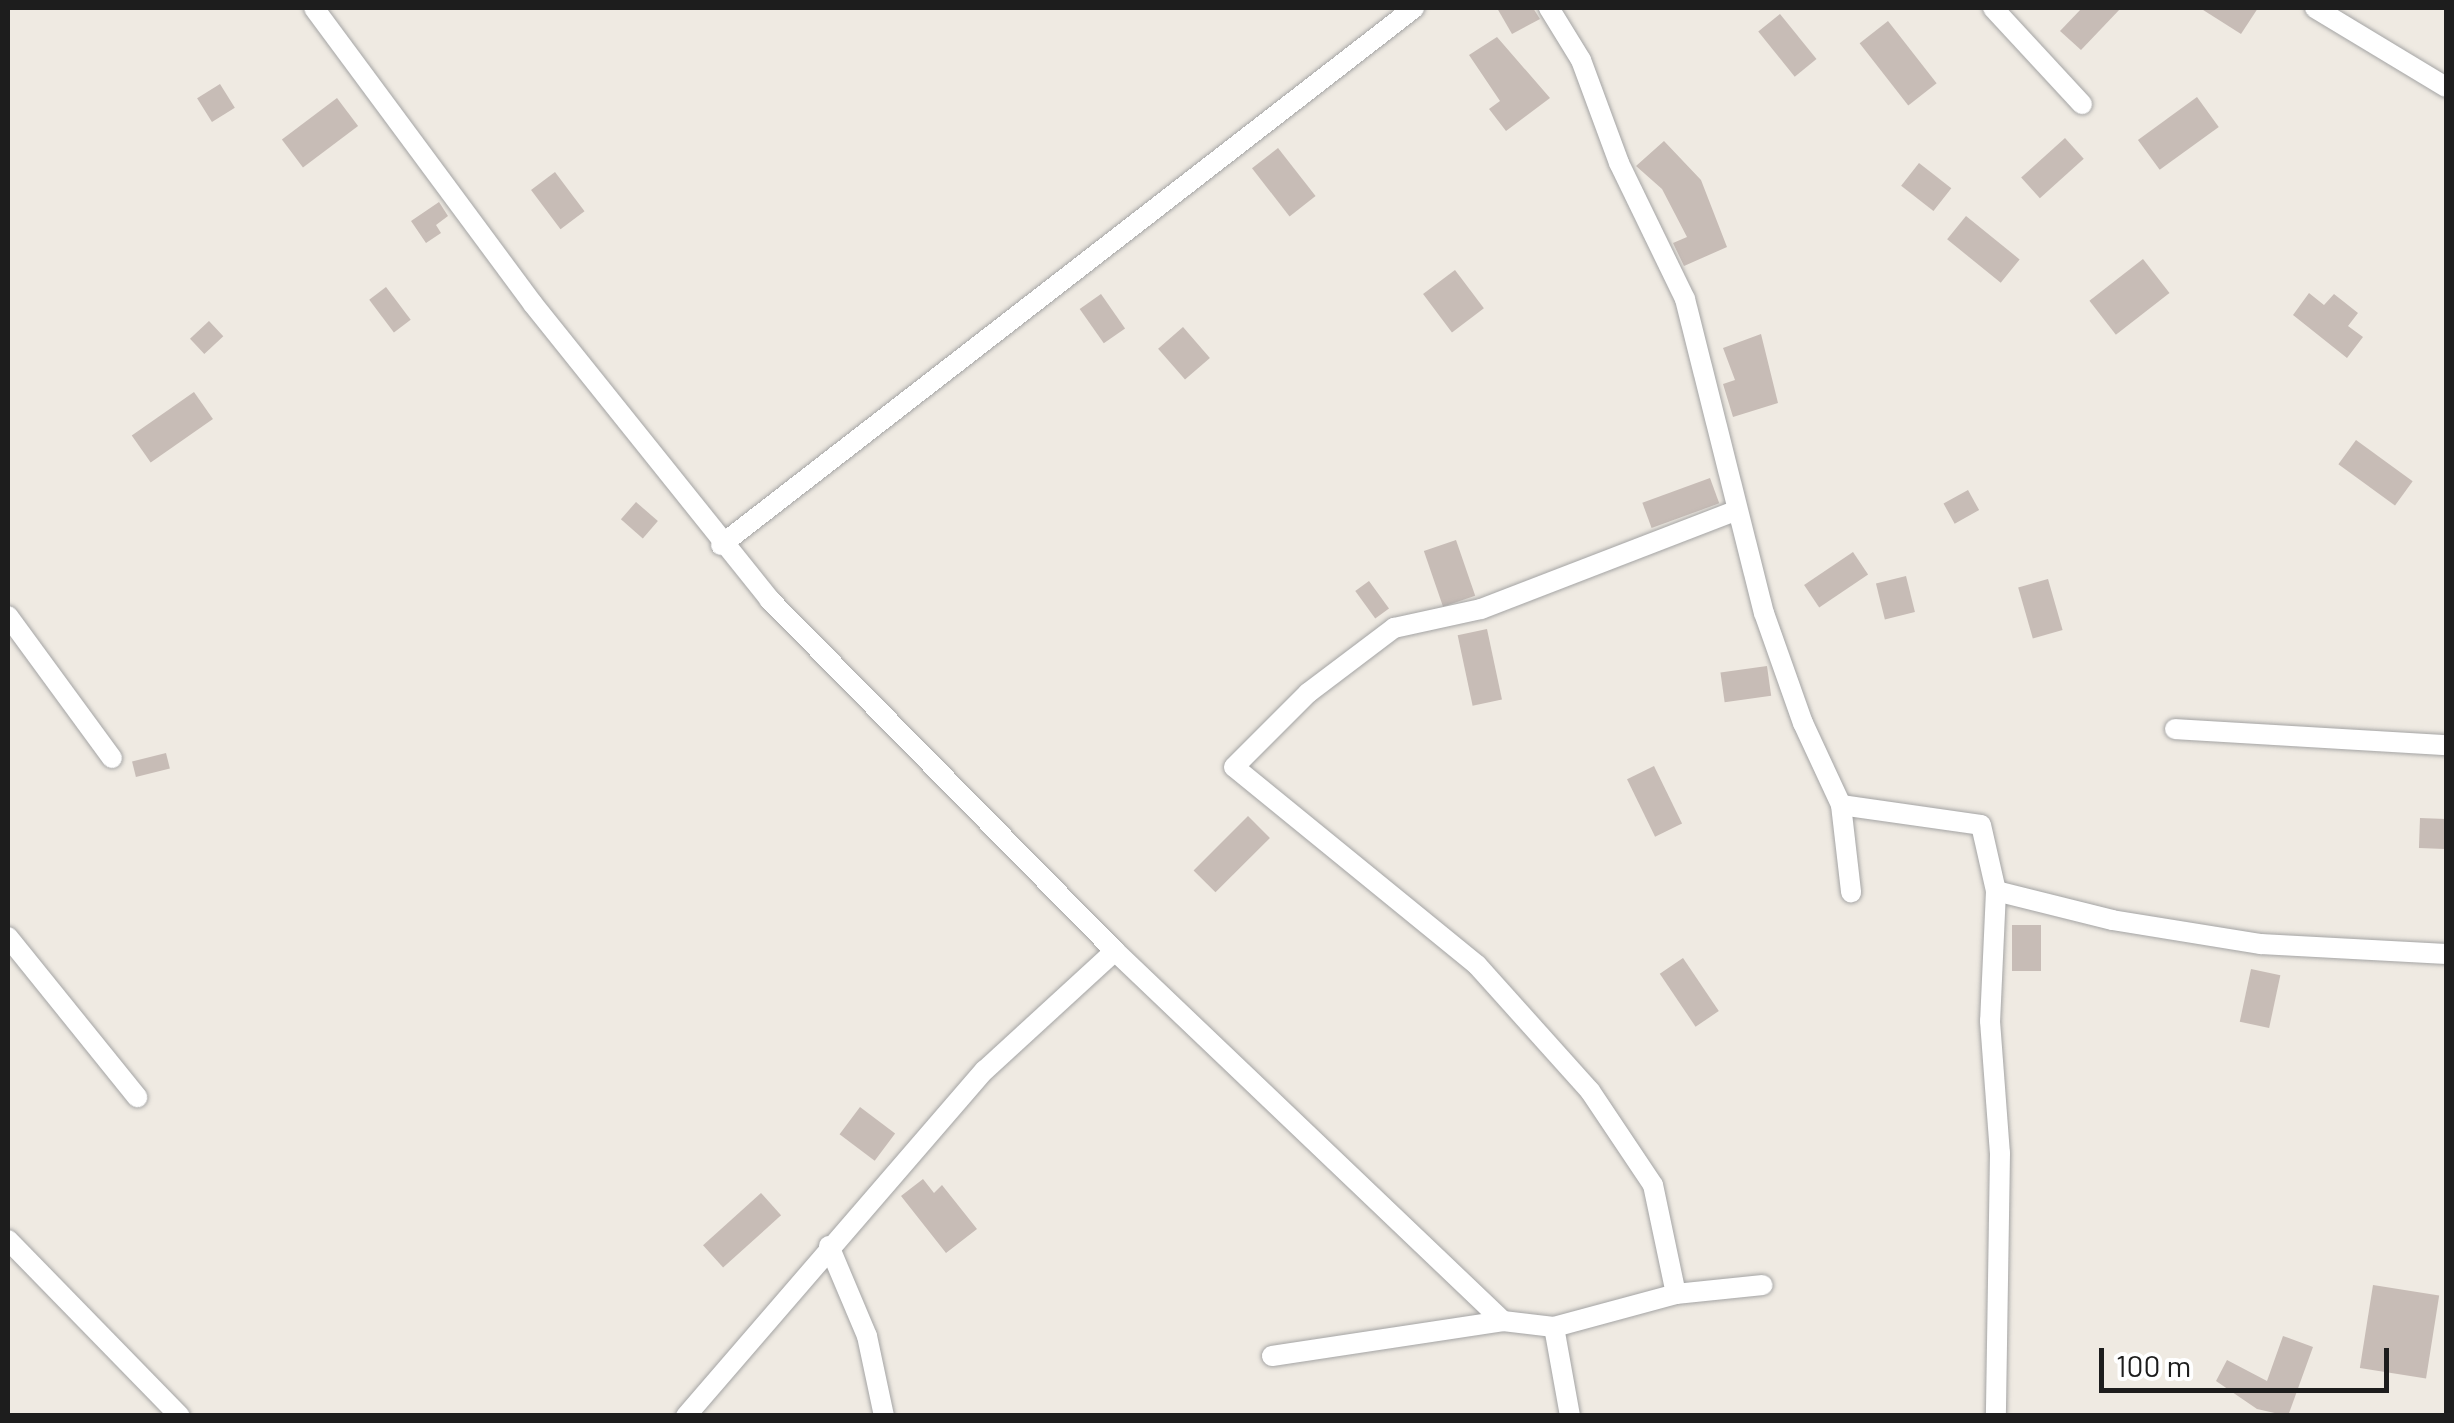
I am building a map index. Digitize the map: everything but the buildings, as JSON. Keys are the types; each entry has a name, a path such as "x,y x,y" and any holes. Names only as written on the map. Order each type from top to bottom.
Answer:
{"street":[{"path":"314,8 721,545 883,720 1115,951 1503,1321"},
{"path":"721,545 1414,8"},
{"path":"1549,8 1580,60 1620,163 1685,300 1735,511 1803,723 1841,805 1850,892"},
{"path":"1993,8 2082,104"},
{"path":"2315,8 2446,87"},
{"path":"1676,1294 1653,1185 1590,1091 1477,964 1234,768 1308,692 1394,628 1482,610 1735,511"},
{"path":"8,616 112,758"},
{"path":"2175,728 2446,745"},
{"path":"1841,805 1981,825 1996,891 1990,1021 2000,1153 1996,1416"},
{"path":"1996,891 2112,920 2261,944 2446,954"},
{"path":"8,936 137,1097"},
{"path":"686,1416 985,1070 1115,951"},
{"path":"8,1240 180,1416"},
{"path":"829,1246 867,1336 884,1416"},
{"path":"1272,1356 1503,1321 1554,1327 1676,1294 1763,1285"},
{"path":"1554,1327 1570,1416"}]}
